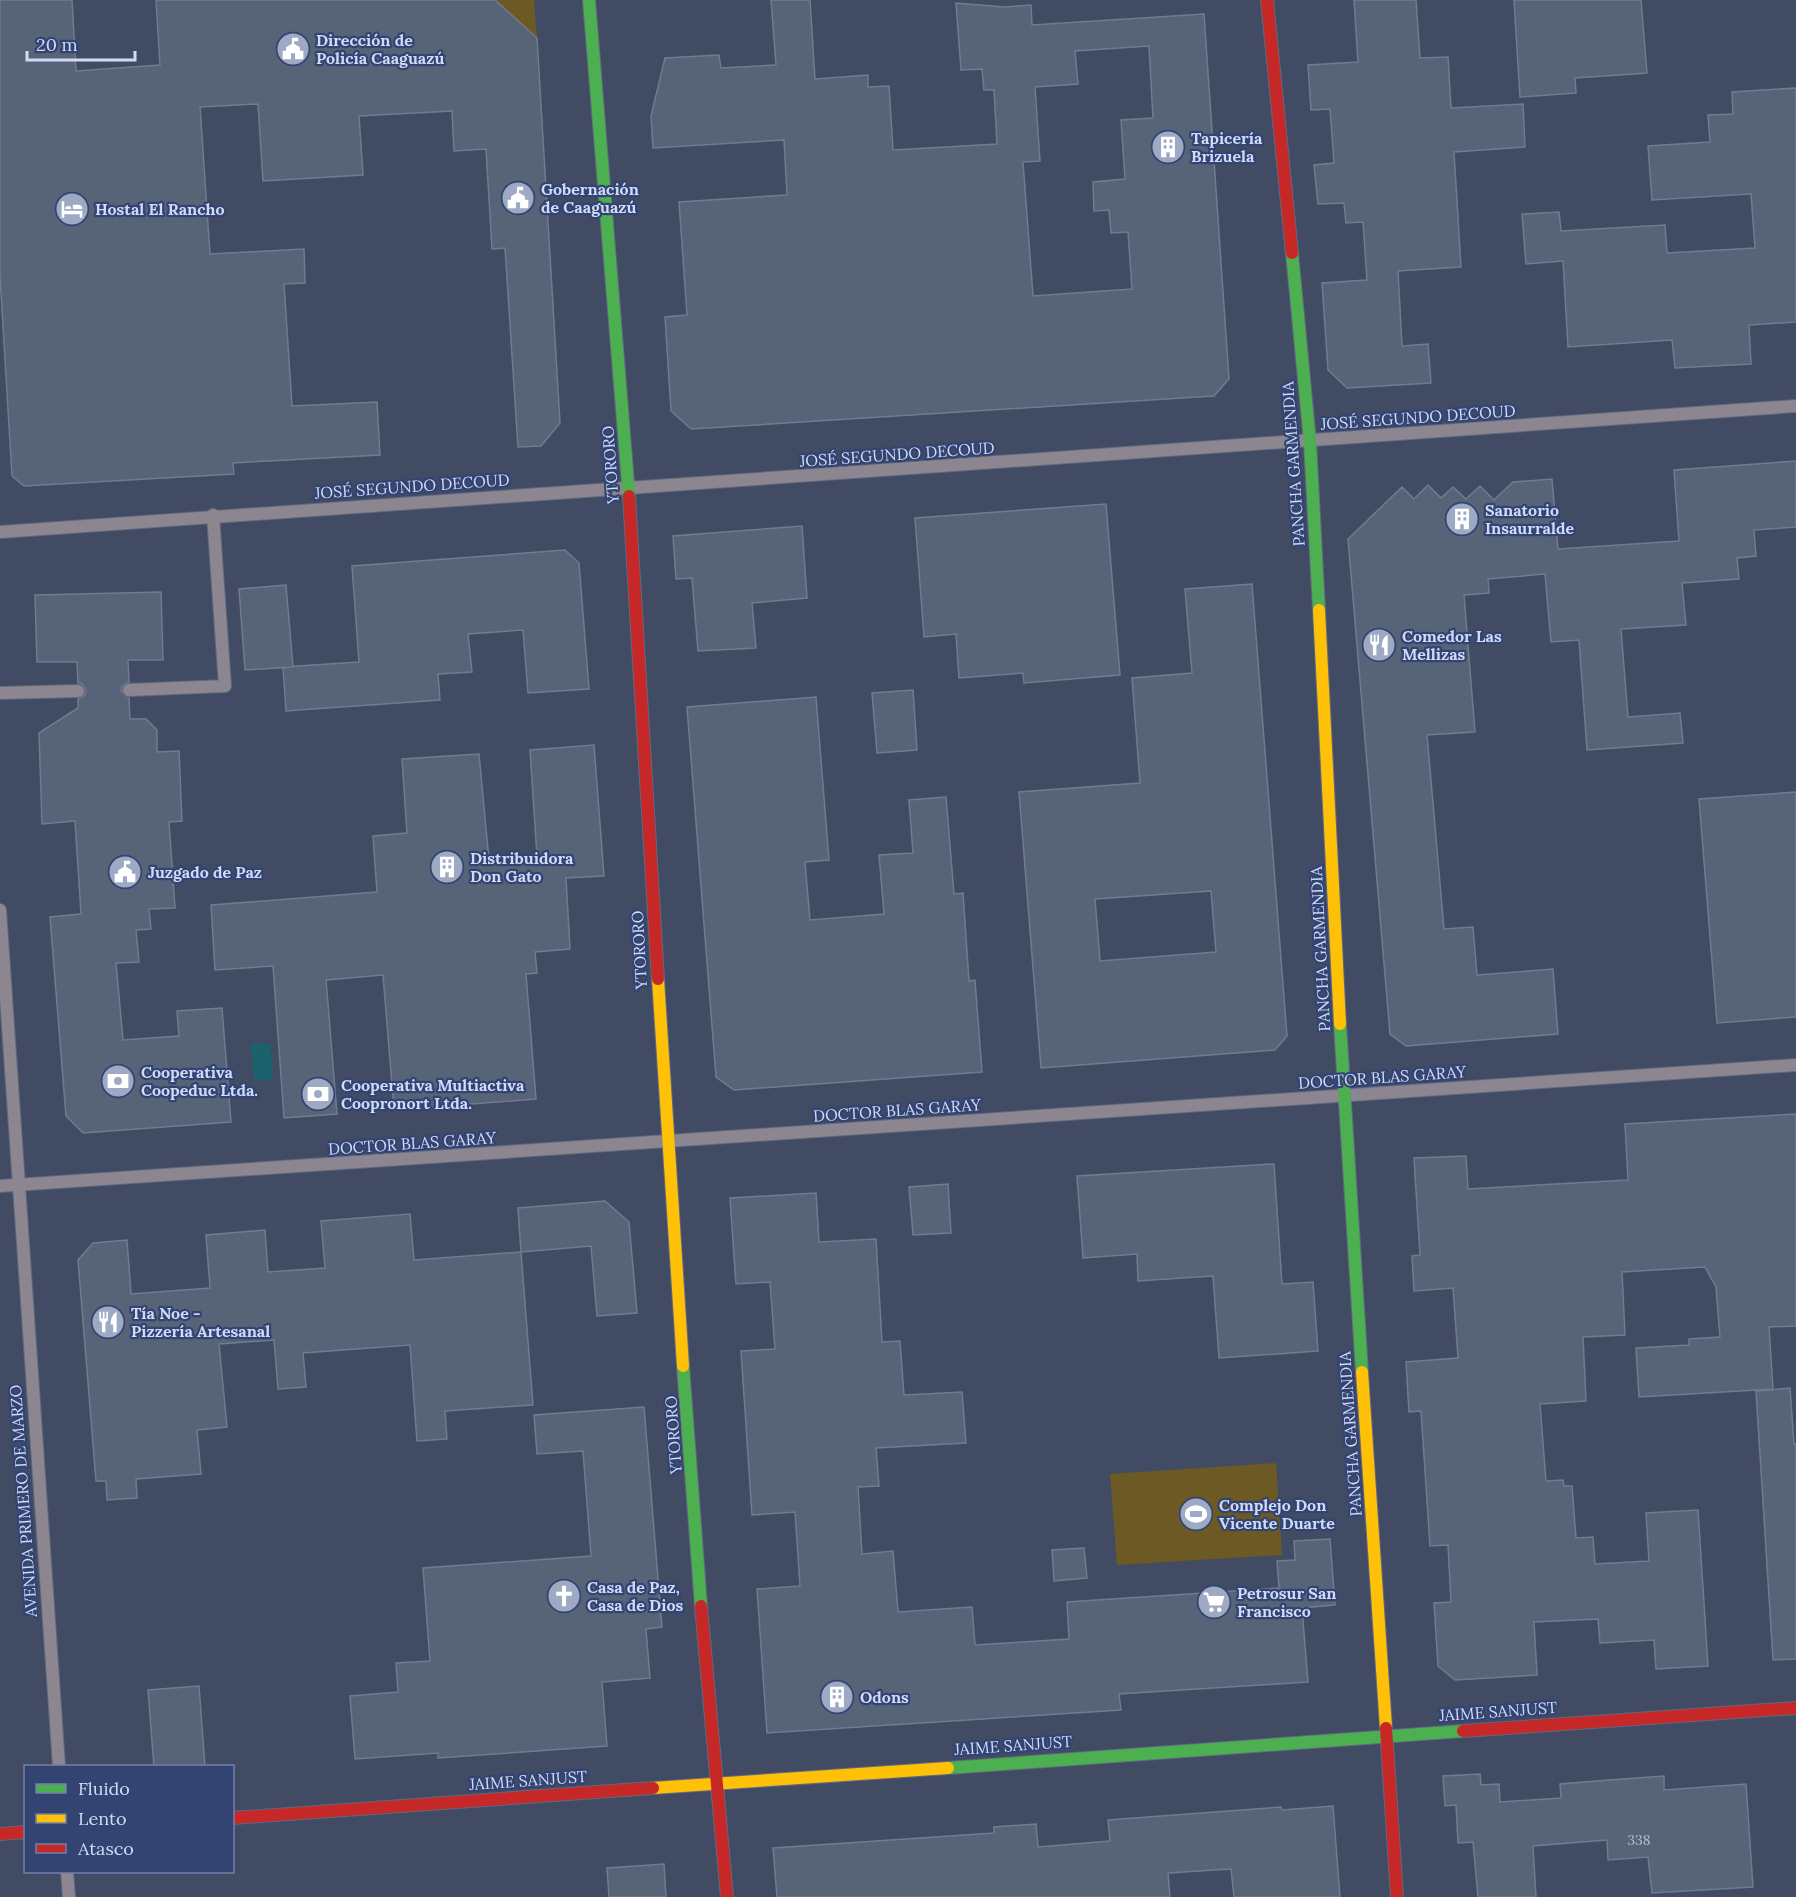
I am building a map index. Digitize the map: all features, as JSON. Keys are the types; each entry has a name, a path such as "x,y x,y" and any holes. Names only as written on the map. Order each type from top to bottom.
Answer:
{"street":[{"name":"YTORORO","path":"589,0 629,489 667,1143 715,1783 727,1897"},
{"name":"PANCHA GARMENDIA","path":"1267,0 1310,442 1344,1096 1397,1897"},
{"name":"JOSÉ SEGUNDO DECOUD","path":"0,532 213,515 629,489 1796,406"},
{"path":"129,690 225,686 213,515"},
{"path":"0,693 78,691"},
{"name":"AVENIDA PRIMERO DE MARZO","path":"0,910 59,1765"},
{"name":"DOCTOR BLAS GARAY","path":"0,1186 667,1143 1796,1065"},
{"name":"JAIME SANJUST","path":"234,1818 1386,1735 1796,1708"},
{"path":"0,1834 24,1832"},
{"path":"67,1873 69,1897"}],"shaded area":[{"path":"495,0 534,0 537,38"},
{"path":"270,1043 273,1080 254,1081 251,1044"},
{"name":"Complejo Don Vicente Duarte","path":"1276,1463 1282,1555 1117,1565 1110,1474"}],"building":[{"path":"0,0 72,0 76,71 160,65 156,0 495,0 537,38 560,423 541,446 518,447 505,248 492,249 486,149 454,151 452,111 359,116 363,175 263,181 258,104 200,107 210,254 304,249 305,283 284,284 292,406 377,402 380,455 233,463 234,474 24,486 12,476 0,276"},
{"path":"771,0 810,0 815,79 868,75 868,87 889,86 893,150 997,144 994,90 984,90 982,69 961,70 956,3 1004,7 1031,5 1032,25 1204,14 1229,379 1214,396 691,429 671,411 665,317 687,315 679,202 787,195 784,140 653,148 651,116 665,58 719,55 721,68 776,65","holes":["1149,46 1153,118 1121,120 1125,179 1093,182 1094,211 1109,210 1111,233 1128,232 1132,289 1033,296 1023,162 1040,161 1035,87 1078,84 1075,51"]},
{"path":"1354,0 1416,0 1420,58 1448,57 1451,108 1523,104 1525,147 1454,152 1461,267 1398,271 1402,346 1428,344 1431,383 1347,388 1328,370 1322,283 1367,280 1363,222 1346,223 1344,203 1318,204 1314,165 1334,163 1330,109 1311,110 1308,65 1358,62"},
{"path":"1514,0 1641,0 1647,73 1575,78 1576,93 1520,97"},
{"path":"1796,88 1796,322 1749,325 1751,364 1675,368 1672,340 1568,347 1563,261 1526,264 1522,214 1559,212 1561,231 1665,225 1667,253 1755,248 1751,194 1652,200 1648,146 1710,142 1708,115 1733,114 1732,92"},
{"path":"1796,461 1796,527 1754,530 1756,556 1737,558 1739,579 1682,583 1686,625 1621,629 1628,717 1680,713 1683,743 1587,750 1579,640 1551,642 1545,574 1488,579 1489,593 1464,595 1475,732 1427,735 1444,929 1473,927 1477,975 1553,969 1558,1034 1406,1046 1390,1034 1348,539 1402,487 1414,499 1428,485 1441,498 1453,487 1466,499 1480,486 1494,500 1513,482 1552,479 1558,549 1679,541 1674,470"},
{"path":"1106,504 1120,675 1024,683 1023,673 959,678 956,634 924,637 915,518"},
{"path":"802,526 807,598 752,603 756,648 698,651 692,578 676,579 673,536"},
{"path":"565,550 579,563 589,689 528,693 523,630 468,634 472,672 438,674 440,700 286,711 283,667 359,662 352,566"},
{"path":"1252,584 1287,1036 1275,1050 1041,1068 1019,792 1140,783 1132,678 1192,673 1185,589","holes":["1211,891 1216,952 1100,961 1095,899"]},
{"path":"286,585 293,667 245,670 239,589"},
{"path":"161,592 163,660 128,660 129,682 122,686 121,691 129,698 130,719 146,719 157,730 157,752 179,751 182,821 169,822 175,908 149,909 151,929 136,930 139,962 116,963 123,1040 179,1036 177,1011 222,1008 231,1122 83,1133 66,1116 50,917 81,914 75,821 42,824 39,733 78,708 78,699 85,695 86,690 82,684 78,683 77,662 37,662 35,595"},
{"path":"913,690 917,750 877,753 872,693"},
{"path":"816,697 829,860 805,862 810,920 884,914 879,855 913,853 909,800 946,797 954,894 963,893 969,981 975,980 982,1072 734,1090 716,1077 687,707"},
{"path":"594,745 604,876 566,878 570,949 535,952 537,973 526,974 536,1099 394,1110 383,975 326,980 337,1114 284,1118 273,966 215,970 211,905 377,892 373,836 407,833 402,759 479,754 489,860 537,856 530,750"},
{"path":"1796,792 1796,1017 1717,1023 1699,799"},
{"path":"1796,1114 1796,1326 1769,1327 1773,1389 1639,1397 1636,1348 1689,1345 1689,1339 1720,1337 1716,1287 1705,1267 1622,1272 1625,1335 1583,1337 1586,1401 1540,1404 1546,1481 1563,1480 1564,1486 1572,1486 1576,1538 1593,1537 1595,1564 1649,1561 1646,1513 1698,1510 1708,1666 1656,1669 1654,1640 1600,1643 1598,1619 1534,1622 1537,1675 1455,1680 1438,1666 1434,1603 1451,1602 1448,1545 1430,1546 1421,1411 1409,1412 1406,1362 1458,1358 1453,1288 1414,1291 1412,1256 1420,1255 1414,1158 1466,1156 1468,1189 1628,1180 1625,1124"},
{"path":"1274,1164 1282,1284 1313,1282 1318,1351 1219,1358 1213,1276 1138,1281 1137,1254 1083,1258 1077,1176"},
{"path":"948,1184 951,1233 913,1235 909,1187"},
{"path":"816,1193 819,1242 876,1239 882,1342 900,1341 904,1395 962,1392 966,1443 876,1448 879,1486 858,1487 862,1554 893,1551 898,1612 972,1607 975,1645 1069,1639 1067,1602 1279,1588 1277,1561 1295,1560 1294,1541 1330,1539 1335,1605 1302,1608 1308,1682 1119,1694 1121,1710 767,1733 757,1589 800,1586 795,1512 752,1515 741,1351 775,1349 770,1282 736,1284 730,1198"},
{"path":"605,1201 629,1222 637,1313 597,1316 591,1246 521,1252 518,1208"},
{"path":"410,1214 414,1260 521,1252 533,1405 445,1411 447,1439 417,1441 410,1345 303,1353 306,1387 278,1389 274,1340 219,1344 227,1427 197,1430 201,1474 136,1479 137,1498 107,1500 106,1481 96,1481 78,1260 93,1243 127,1240 131,1294 210,1288 206,1235 265,1230 268,1272 325,1268 321,1221"},
{"path":"1790,1388 1794,1444 1796,1444 1796,1659 1773,1660 1756,1391"},
{"path":"644,1407 662,1627 646,1629 650,1678 602,1682 607,1746 438,1758 438,1753 355,1759 350,1696 398,1692 396,1663 430,1661 423,1568 591,1556 583,1451 537,1454 534,1415"},
{"path":"1084,1548 1087,1578 1054,1581 1052,1550"},
{"path":"199,1686 205,1765 154,1765 148,1690"},
{"path":"1480,1774 1481,1785 1499,1784 1500,1802 1561,1798 1560,1784 1622,1779 1664,1776 1664,1790 1746,1784 1753,1887 1652,1893 1648,1857 1608,1860 1607,1840 1533,1846 1536,1897 1478,1897 1473,1842 1458,1843 1456,1805 1445,1806 1443,1776"},
{"path":"1333,1806 1340,1897 1234,1897 1231,1869 1168,1873 1170,1897 777,1897 773,1848 994,1833 994,1827 1036,1824 1038,1847 1110,1841 1108,1820 1281,1807 1282,1810"},
{"path":"664,1864 666,1897 609,1897 607,1868"}],"traffic: fast":[{"path":"589,0 629,496"},
{"path":"1292,253 1310,442 1319,610"},
{"path":"1340,1024 1362,1372"},
{"path":"683,1366 701,1606"},
{"path":"948,1768 1463,1731"}],"traffic: slow":[{"path":"1319,610 1340,1024"},
{"path":"658,979 683,1366"},
{"path":"1362,1372 1386,1728"},
{"path":"653,1788 948,1768"}],"traffic: jam":[{"path":"1267,0 1292,253"},
{"path":"629,496 658,979"},
{"path":"701,1606 727,1897"},
{"path":"1463,1731 1796,1708"},
{"path":"1386,1728 1397,1897"},
{"path":"234,1818 653,1788"},
{"path":"0,1834 24,1832"}],"place":[{"name":"Dirección de Policía Caaguazú","path":"293,49"},
{"name":"Tapicería Brizuela","path":"1168,147"},
{"name":"Gobernación de Caaguazú","path":"518,198"},
{"name":"Hostal El Rancho","path":"72,209"},
{"name":"Sanatorio Insaurralde","path":"1462,519"},
{"name":"Comedor Las Mellizas","path":"1379,645"},
{"name":"Distribuidora Don Gato","path":"447,867"},
{"name":"Juzgado de Paz","path":"125,872"},
{"name":"Cooperativa Coopeduc Ltda.","path":"118,1081"},
{"name":"Cooperativa Multiactiva Coopronort Ltda.","path":"318,1094"},
{"name":"Tía Noe - Pizzería Artesanal","path":"108,1322"},
{"name":"Complejo Don Vicente Duarte","path":"1196,1514"},
{"name":"Casa de Paz, Casa de Dios","path":"564,1596"},
{"name":"Petrosur San Francisco","path":"1214,1602"},
{"name":"Odons","path":"837,1697"}]}
